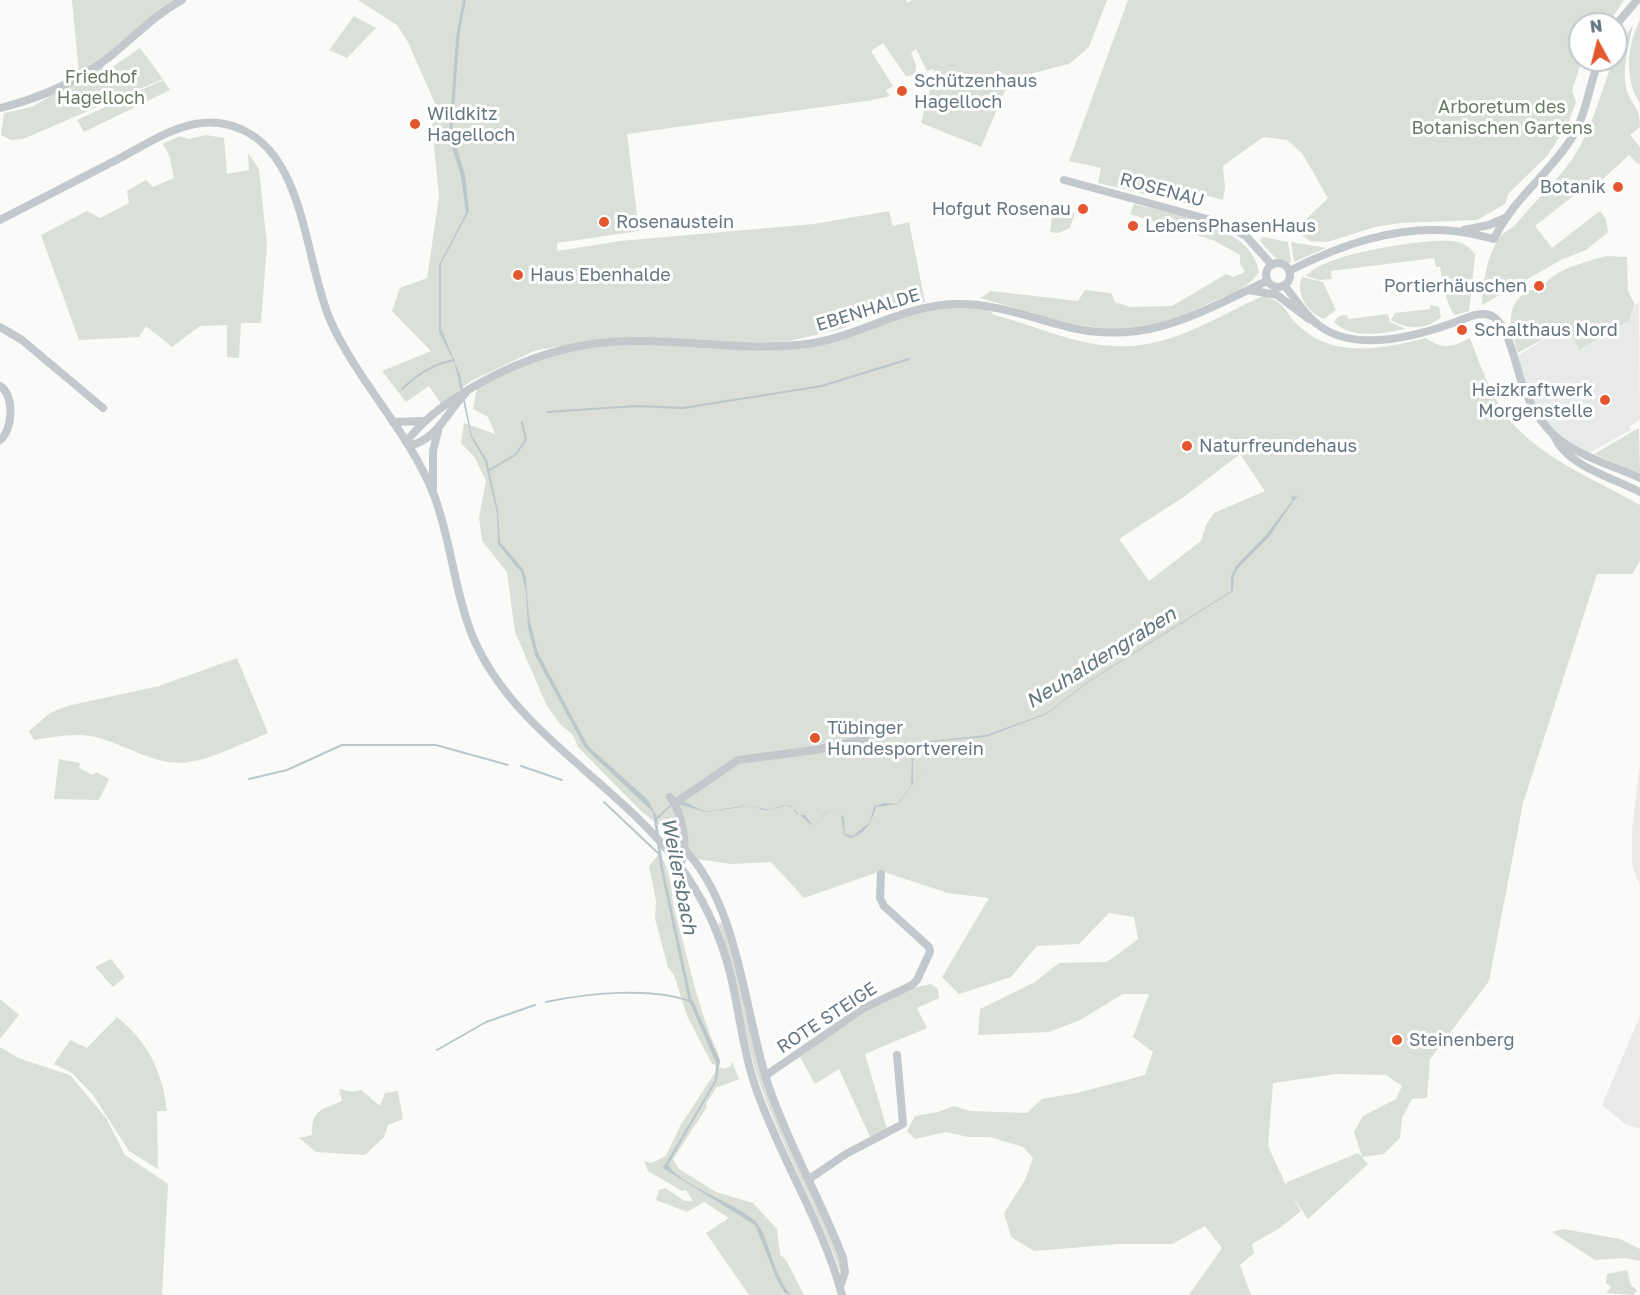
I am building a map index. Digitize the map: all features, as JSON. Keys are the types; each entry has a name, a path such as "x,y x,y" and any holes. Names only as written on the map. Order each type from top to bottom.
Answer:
{"street":[{"path":"0,108 44,96 73,81 112,55 162,12 182,0"},
{"path":"1627,12 1637,0"},
{"path":"1457,231 1494,239 1509,215 1556,161 1574,136 1595,72"},
{"path":"0,220 167,134 199,124 223,124 252,135 274,154 291,189 331,320 353,361 408,444 434,495 444,527 462,606 488,668 506,694 535,725 641,821 677,863 702,901 720,941 731,977 756,1090 821,1230 841,1291"},
{"name":"ROSENAU","path":"1064,180 1222,223 1245,236 1272,265"},
{"path":"1289,271 1333,251 1374,237 1417,231 1457,231 1489,225 1509,215"},
{"path":"1282,264 1289,271 1290,280 1285,286 1277,287 1267,281 1266,273 1272,265 1282,264"},
{"name":"EBENHALDE","path":"408,444 423,421 453,398 524,361 588,344 638,341 741,347 798,345 836,338 916,309 958,304 998,308 1086,330 1132,333 1180,322 1267,281"},
{"path":"1285,286 1312,320"},
{"path":"1248,290 1277,295 1299,313 1338,336 1369,340 1419,333 1479,313 1494,317 1502,325 1524,389 1558,445 1577,461 1640,492"},
{"path":"0,327 22,340 103,408"},
{"path":"0,386 9,395 10,402 7,432 0,440"},
{"name":"EBENHALDE","path":"408,444 424,442 439,430 449,412 473,387"},
{"path":"393,422 402,424 423,421"},
{"path":"434,495 433,451 439,430"},
{"path":"1553,435 1573,449 1640,478"},
{"path":"676,805 678,801 738,760 815,750 865,740"},
{"path":"670,797 676,805 684,849 683,860 677,863"},
{"name":"ROTE STEIGE","path":"684,849 694,860 714,895 734,949 765,1076 843,1258 845,1272 841,1291"},
{"name":"ROTE STEIGE","path":"765,1076 864,1008 917,980 930,952 929,946 884,906 880,898 881,874"},
{"path":"809,1179 846,1154 903,1124 897,1055"}],"shaded area":[{"path":"463,0 466,0 460,30 452,133 465,175 469,211 441,264 441,328 460,375 472,436 487,460 498,511 500,542 523,569 526,579 529,618 538,653 588,746 648,800 657,817 670,805 675,802 679,801 706,811 748,806 706,812 674,803 657,820 663,867 691,997 720,1061 717,1080 668,1165 684,1180 754,1220 763,1234 780,1277 791,1295 785,1293 778,1282 755,1225 663,1168 715,1080 716,1063 688,998 660,866 653,812 585,748 535,655 528,628 526,592 521,572 498,544 497,514 485,461 471,437 455,364 439,332 439,265 466,213 461,176 449,137 456,38"},
{"path":"1639,302 1640,420 1629,427 1631,430 1589,453 1567,441 1546,422 1528,388 1517,356 1566,326 1581,350 1626,324 1635,305"},
{"path":"1292,495 1295,497 1298,495 1295,498 1300,496 1294,500 1269,537 1238,568 1234,576 1233,591 1087,683 1047,714 986,737 922,743 913,755 913,783 921,773 898,804 876,807 870,822 874,806 884,803 897,804 911,786 912,755 921,742 986,735 1047,713 1087,682 1231,591 1231,576 1236,566 1266,535 1292,501"},
{"path":"1640,766 1640,885 1632,866 1632,830"},
{"path":"828,811 844,817 845,834 855,836 870,822 864,831 856,836 850,838 844,835 841,816"},
{"path":"800,814 805,815 813,826 807,821"},
{"path":"1640,1016 1640,1129 1625,1124 1602,1105"}],"green space":[{"path":"72,0 179,0 79,74"},
{"path":"358,0 907,0 907,3 912,0 1107,0 1089,47 1069,64 1010,79 981,147 921,123 934,75 933,69 927,71 916,49 911,53 916,65 915,75 906,76 883,43 871,51 893,86 886,90 890,96 627,134 639,231 557,243 557,251 620,241 814,224 889,211 893,226 909,222 925,302 889,308 841,329 790,341 741,345 644,338 589,341 534,351 471,381 441,404 429,386 406,402 382,371 431,351 392,311 400,288 427,278 439,197 432,126 436,106 408,42 397,25"},
{"name":"Arboretum des Botanischen Gartens","path":"1128,0 1624,0 1616,12 1568,12 1568,72 1578,72 1572,91 1576,102 1568,124 1547,156 1508,194 1505,204 1477,220 1400,223 1375,227 1327,242 1310,241 1295,230 1328,198 1302,153 1287,140 1263,137 1223,166 1225,187 1223,200 1198,193 1191,205 1098,183 1101,168 1069,161"},
{"path":"354,16 376,28 347,58 329,50"},
{"path":"1640,20 1640,103 1631,84 1629,62 1632,40"},
{"path":"1633,25 1628,51 1628,32"},
{"name":"Friedhof Hagelloch","path":"140,48 163,79 23,139 11,140 1,135 4,113 32,107 101,66 108,70"},
{"path":"1609,72 1625,72 1626,87 1640,120 1640,127 1630,135 1640,147 1640,163 1638,164 1629,155 1587,194 1582,189 1535,226 1552,248 1600,211 1606,219 1608,232 1586,250 1561,260 1482,305 1486,270 1495,245 1560,175 1580,147"},
{"path":"163,80 170,90 84,132 77,120"},
{"path":"206,135 224,138 227,174 249,170 248,153 259,169 267,245 261,323 241,323 239,358 227,357 227,325 200,326 172,347 146,326 139,337 79,340 41,235 87,211 100,218 129,203 127,191 146,180 153,187 174,178 169,155 163,144 180,136 189,139"},
{"path":"1134,204 1208,224 1226,232 1242,243 1253,256 1259,272 1255,278 1233,293 1180,317 1145,327 1124,329 1061,321 980,298 991,291 1078,301 1085,290 1111,293 1115,302 1130,307 1172,306 1226,274 1233,277 1245,272 1240,264 1240,255 1215,241 1130,214"},
{"path":"1053,208 1075,213 1070,228 1058,233 1050,232"},
{"path":"1263,237 1288,242 1291,263 1274,256 1260,241"},
{"path":"1432,241 1461,243 1475,255 1469,311 1455,315 1452,311 1445,293 1440,267 1436,267 1434,258 1331,271 1332,279 1320,280 1306,276 1316,268 1346,256"},
{"path":"1291,242 1326,248 1294,262"},
{"path":"1606,256 1627,257 1628,291 1635,305 1629,321 1580,350 1566,326 1518,353 1511,321 1518,299 1527,292 1543,286 1559,272"},
{"path":"1302,277 1323,282 1336,310 1324,319 1308,308 1304,302 1300,290"},
{"path":"1263,296 1282,305 1301,328 1315,338 1330,344 1361,348 1378,347 1426,338 1442,346 1448,346 1470,338 1483,372 1500,406 1527,438 1557,460 1640,505 1640,561 1632,574 1597,574 1523,803 1489,981 1430,1059 1427,1098 1412,1099 1402,1118 1400,1138 1384,1154 1362,1157 1354,1132 1363,1116 1396,1099 1402,1086 1386,1075 1336,1074 1273,1083 1268,1146 1286,1185 1287,1182 1358,1153 1368,1164 1308,1219 1291,1194 1301,1211 1280,1228 1252,1244 1254,1253 1240,1265 1251,1295 1189,1295 1222,1248 1205,1226 1172,1244 1119,1244 1034,1251 1011,1237 1004,1213 1025,1180 1033,1158 1023,1147 990,1137 968,1137 946,1132 915,1139 907,1131 915,1116 938,1112 954,1106 970,1111 1027,1113 1042,1099 1077,1093 1145,1075 1153,1052 1133,1037 1149,994 1123,994 1080,1020 1049,1032 978,1035 980,1009 1035,982 1059,963 1107,962 1138,939 1134,917 1109,913 1079,944 1037,946 1011,977 959,994 942,977 989,898 948,893 881,871 804,898 771,862 731,864 697,859 672,834 643,813 578,747 573,735 560,724 546,704 515,632 507,572 482,541 479,517 486,481 475,458 461,443 464,423 495,434 488,417 473,409 478,383 573,346 667,342 810,343 916,309 986,306 994,315 1068,338 1098,345 1133,346 1153,343 1191,330","holes":["1240,454 1265,491 1214,513 1206,525 1201,541 1149,581 1119,539 1185,496"]},
{"path":"1430,305 1439,307 1441,317 1430,324 1410,327 1391,320 1395,313 1430,309"},
{"path":"1388,314 1390,322 1406,329 1368,334 1341,328 1334,322 1339,316 1347,315 1348,319"},
{"path":"1639,428 1640,474 1594,454"},
{"path":"237,658 268,733 219,754 177,763 151,758 90,736 69,735 34,740 29,731 50,713 67,706 159,686"},
{"path":"59,759 80,763 79,768 93,775 96,772 109,779 99,800 54,799"},
{"path":"659,854 667,868 676,915 700,1004 719,1056 720,1062 716,1065 712,1064 687,1016 674,975 668,967 655,919 656,901 649,866"},
{"path":"723,922 731,944 760,1066 842,1260 842,1276 761,1087 749,1047 731,964 718,924"},
{"path":"111,959 125,977 113,987 95,967"},
{"path":"931,984 938,989 939,998 917,1008 927,1028 865,1054 887,1129 870,1137 839,1069 815,1084 800,1057 862,1013 897,995"},
{"path":"0,999 19,1015 0,1039"},
{"path":"117,1017 146,1048 162,1083 167,1111 157,1111 158,1169 129,1151 93,1095 72,1073 54,1064 70,1040 87,1048"},
{"path":"0,1047 18,1058 70,1075 106,1118 125,1155 168,1184 162,1295 0,1295"},
{"path":"732,1061 739,1079 716,1088 706,1104 707,1107 673,1159 679,1169 716,1192 753,1203 777,1229 780,1254 786,1260 804,1295 749,1295 706,1233 729,1218 704,1202 687,1212 656,1200 659,1190 665,1188 685,1201 693,1201 686,1190 682,1191 648,1171 644,1161 651,1163 666,1156 680,1126 716,1071 721,1067 724,1069 731,1066"},
{"path":"339,1089 353,1092 361,1090 380,1106 385,1093 398,1091 403,1119 388,1125 384,1137 365,1155 316,1152 299,1138 312,1135 313,1120 319,1112 342,1101"},
{"path":"1563,1229 1620,1239 1640,1249 1640,1261 1625,1258 1595,1260 1552,1232"},
{"path":"1627,1270 1631,1285 1637,1290 1634,1295 1606,1293 1611,1287 1606,1283 1607,1274"}],"waterway":[{"path":"547,412 636,406 683,408 822,386 909,359"},
{"path":"402,389 426,370 454,360"},
{"path":"488,471 515,455 526,440 522,422"},
{"path":"249,779 287,770 342,745 436,745 508,765"},
{"path":"521,766 562,780"},
{"name":"Weilersbach","path":"604,802 661,856"},
{"name":"Neuhaldengraben","path":"856,835 865,827"},
{"path":"546,1002 619,993 657,994 690,1001"},
{"path":"437,1050 486,1022 535,1005"}],"place":[{"name":"Schützenhaus Hagelloch","path":"902,91"},
{"name":"Wildkitz Hagelloch","path":"415,124"},
{"name":"Botanik","path":"1618,187"},
{"name":"Hofgut Rosenau","path":"1083,209"},
{"name":"Rosenaustein","path":"604,222"},
{"name":"LebensPhasenHaus","path":"1133,226"},
{"name":"Haus Ebenhalde","path":"518,275"},
{"name":"Portierhäuschen","path":"1539,286"},
{"name":"Schalthaus Nord","path":"1462,330"},
{"name":"Heizkraftwerk Morgenstelle","path":"1605,400"},
{"name":"Naturfreundehaus","path":"1187,446"},
{"name":"Tübinger Hundesportverein","path":"815,738"},
{"name":"Steinenberg","path":"1397,1040"}]}
